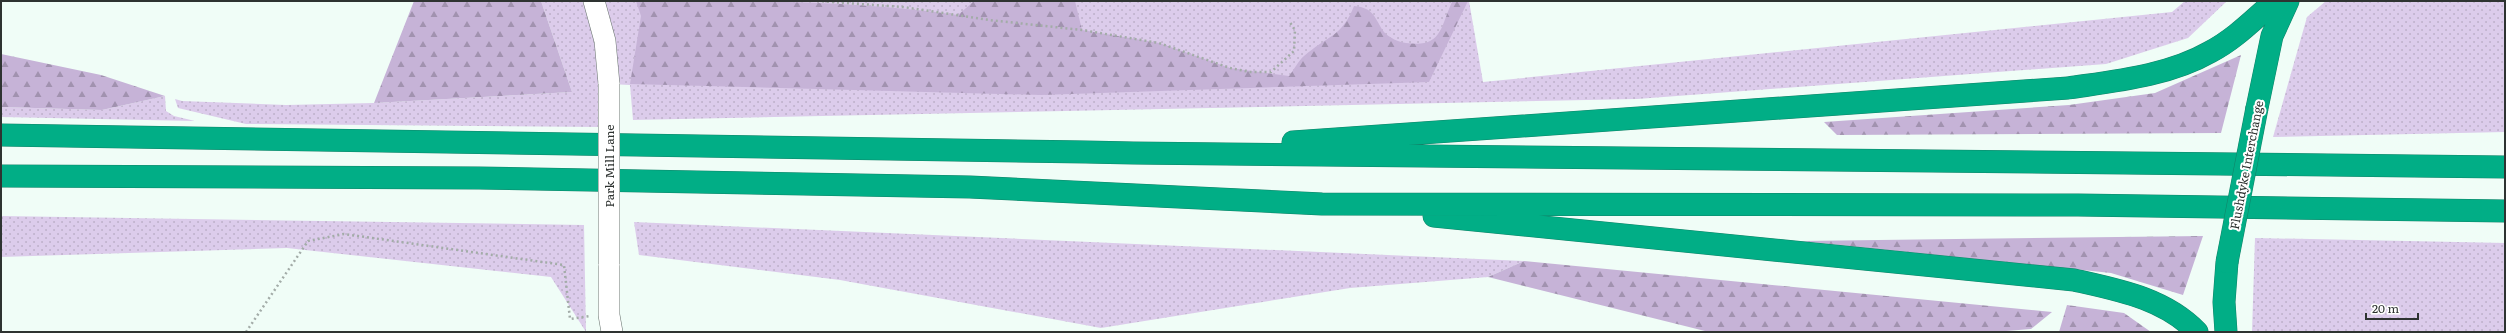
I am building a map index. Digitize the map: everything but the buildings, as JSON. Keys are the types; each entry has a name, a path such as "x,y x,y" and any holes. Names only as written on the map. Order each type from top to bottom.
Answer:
{"highway":[{"path":"1134,153 2068,88 2114,81 2184,64 2210,53 2235,36 2275,1"},
{"name":"Flushdyke Interchange","path":"2226,332 2224,302 2228,262 2272,36 2288,1"},
{"path":"1,135 500,140 1134,153 2089,164 2505,167"},
{"path":"1,176 471,178 962,187 1322,204 2078,204 2505,211"},
{"path":"1322,204 2074,280 2142,296 2187,322 2197,332"}],"street":[{"name":"Park Mill Lane","path":"594,1 605,41 609,84 610,324"}],"path":[{"path":"817,1 902,7 989,20 1090,31 1159,43 1230,68 1250,72 1271,72 1294,51 1295,30 1289,21"},
{"path":"246,332 308,241 344,234 564,265 570,319 610,324"}],"shaded area":[{"path":"541,1 583,1 596,47 600,85 599,127 246,124 178,108 175,99 182,101 286,105 374,103 572,92"},
{"path":"594,1 1469,1 1483,82 2172,12 2185,1 2227,1 2188,38 2106,64 1637,99 633,120 630,85 609,84"},
{"path":"2326,1 2505,1 2505,132 2273,137 2307,17"},
{"path":"165,96 166,111 174,116 195,121 1,117 1,107 102,110"},
{"path":"1,216 584,225 586,332 551,277 287,248 1,257"},
{"path":"634,222 1524,261 1488,277 1350,288 1101,328 840,280 639,255"},
{"path":"2255,238 2505,243 2505,332 2252,332"}],"green space":[{"path":"414,1 541,1 572,92 374,103"},
{"path":"636,1 797,2 878,6 958,15 974,1 1075,1 1082,30 1159,43 1230,68 1289,76 1304,56 1339,30 1354,6 1370,11 1384,32 1391,38 1397,41 1418,44 1433,39 1438,34 1442,28 1452,2 1468,1 1429,82 1041,95 630,84 641,16"},
{"path":"1,54 101,75 165,96 102,110 1,107"},
{"path":"2241,55 2221,133 1837,135 1824,122 2069,105 2155,93"},
{"path":"2203,236 2183,295 2111,273 1800,241"},
{"path":"1524,261 2052,312 2031,329 1994,332 1709,332 1488,277"},
{"path":"2067,305 2124,313 2151,332 2059,332"}]}
